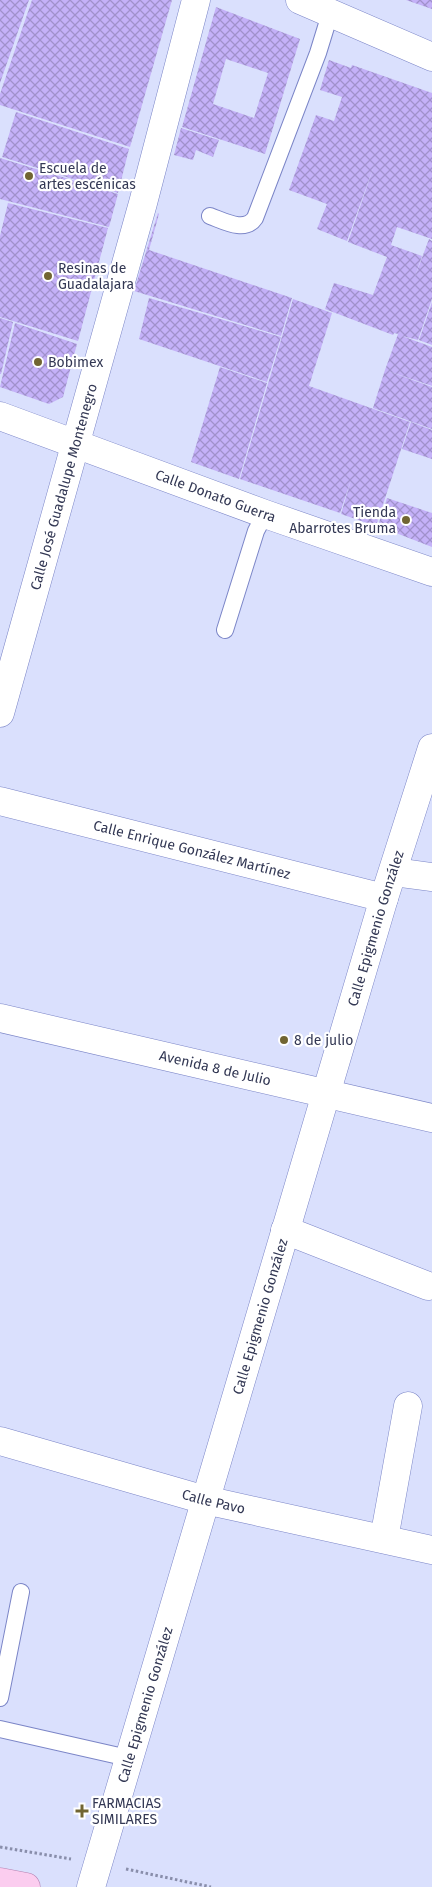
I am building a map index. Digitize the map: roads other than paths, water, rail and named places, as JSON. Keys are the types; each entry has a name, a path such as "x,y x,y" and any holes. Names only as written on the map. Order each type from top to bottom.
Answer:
{"main road":[{"path":"0,1882 26,1887"}],"street":[{"name":"Calle José Guadalupe Montenegro","path":"0,713 143,203 196,0"},
{"path":"300,0 432,57"},
{"name":"Calle Donato Guerra","path":"0,416 265,514 432,572"},
{"name":"Calle Epigmenio González","path":"91,1887 384,898 394,872 432,748"},
{"name":"Calle Enrique González Martínez","path":"0,801 384,898"},
{"path":"394,872 432,877"},
{"name":"Avenida 8 de Julio","path":"0,1018 432,1118"},
{"path":"285,1230 428,1286"},
{"path":"384,1539 408,1406"},
{"name":"Calle Pavo","path":"0,1441 205,1500 432,1550"}],"lane":[{"path":"210,216 240,226 252,223 255,218 318,53 330,14"},
{"path":"225,630 256,531 265,514"},
{"path":"0,1698 21,1592"},
{"path":"0,1729 128,1758"}],"place":[{"name":"Escuela de artes escénicas","path":"29,176"},
{"name":"Resinas de Guadalajara","path":"48,276"},
{"name":"Bobimex","path":"38,362"},
{"name":"Tienda Abarrotes Bruma","path":"406,520"},
{"name":"8 de julio","path":"284,1040"},
{"name":"FARMACIAS SIMILARES","path":"82,1811"}]}
